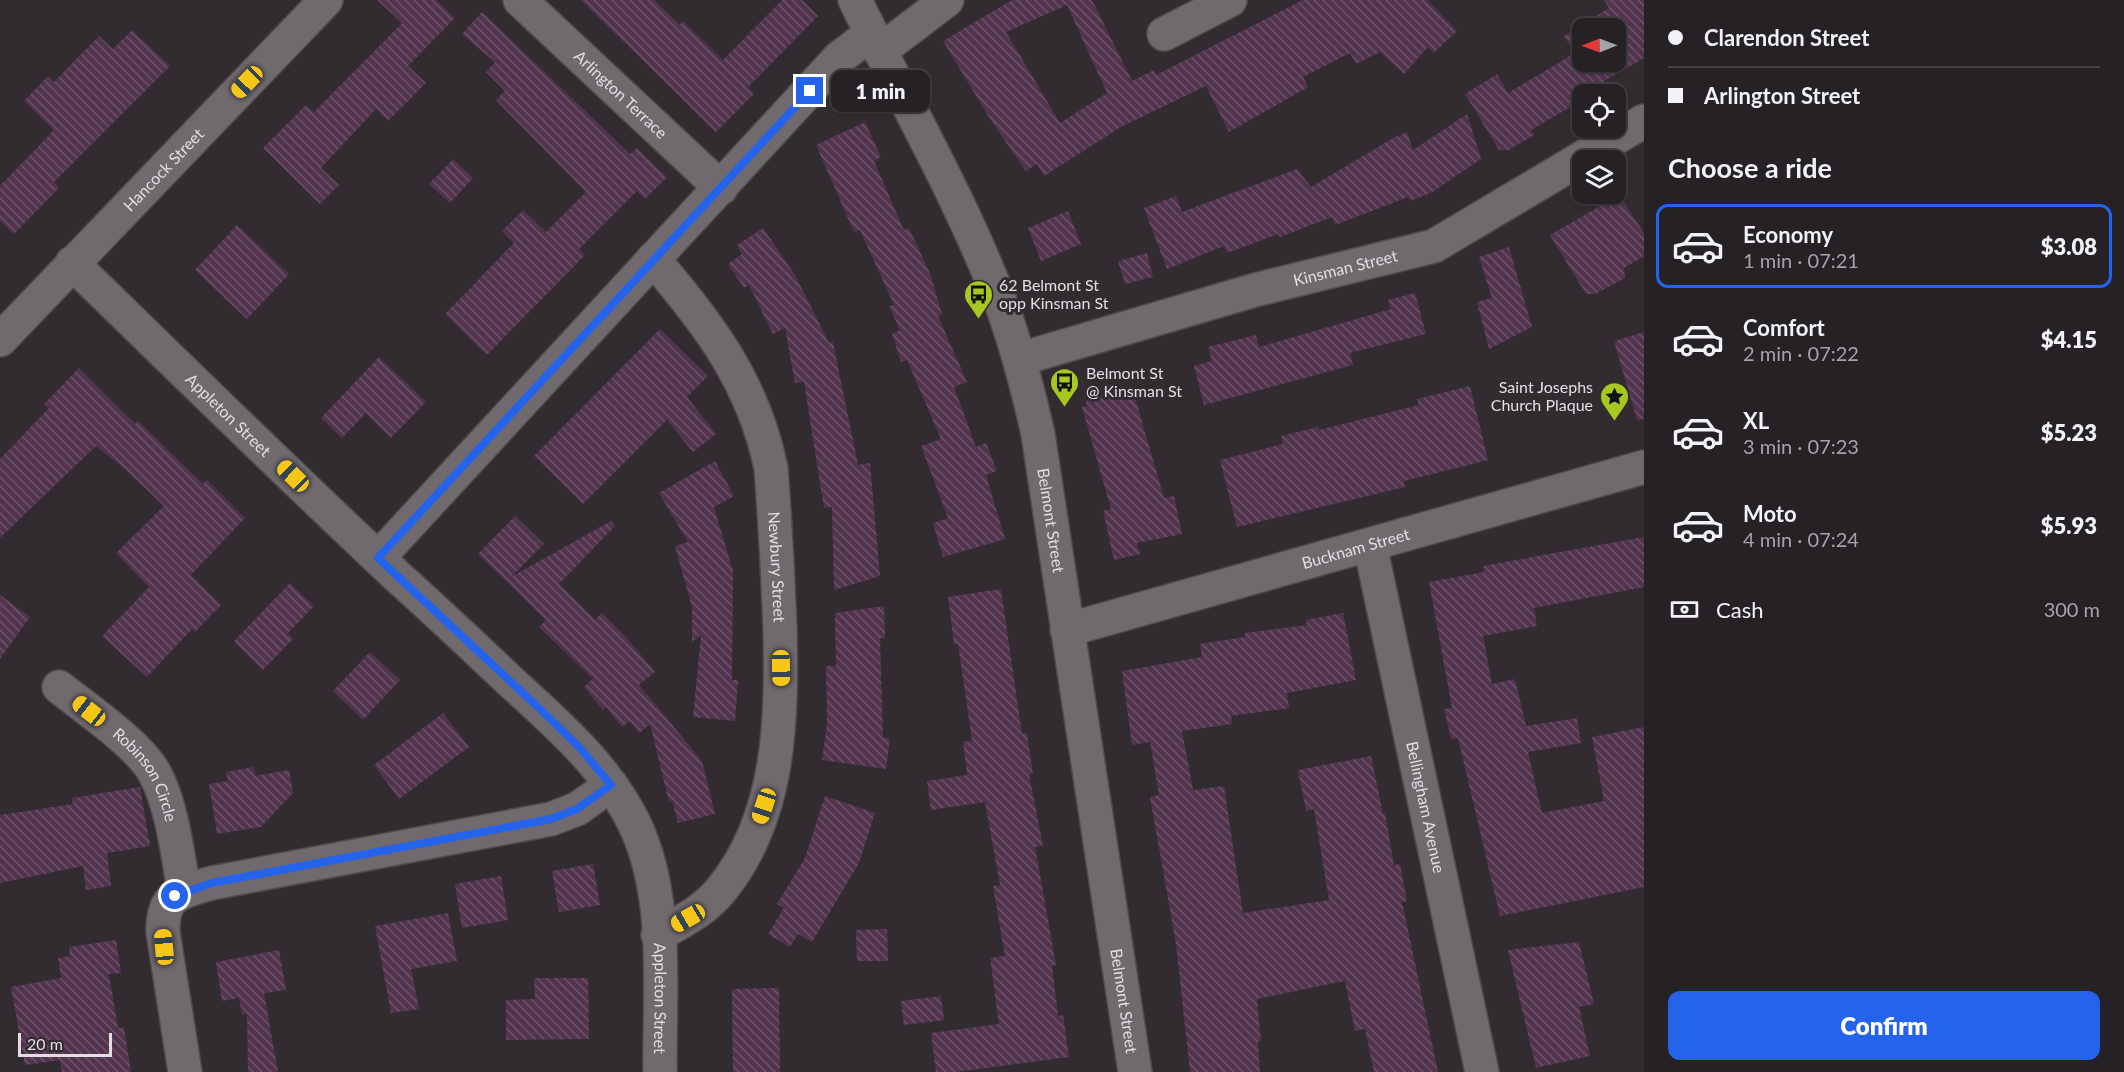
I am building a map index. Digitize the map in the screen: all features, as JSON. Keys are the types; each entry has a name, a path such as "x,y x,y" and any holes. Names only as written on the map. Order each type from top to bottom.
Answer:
{"street":[{"name":"Hancock Street","path":"0,340 326,0"},
{"name":"Arlington Terrace","path":"520,0 721,188"},
{"name":"Belmont Street","path":"855,0 968,225 1002,305 1020,358 1038,434 1135,1072"},
{"path":"378,558 839,58 876,43 947,0"},
{"path":"1164,34 1230,0"},
{"name":"Kinsman Street","path":"1020,358 1255,290 1434,246 1644,120"},
{"name":"Newbury Street","path":"653,258 702,316 722,345 753,406 768,452 779,583 781,689 779,742 774,767 750,844 721,891 703,910 658,935"},
{"name":"Appleton Street","path":"72,263 378,558 539,708 580,748 611,785 634,824 649,864 656,893 660,1072"},
{"name":"Bucknam Street","path":"1067,630 1644,467"},
{"name":"Bellingham Avenue","path":"1370,545 1482,1072"},
{"name":"Robinson Circle","path":"59,687 120,734 155,773 174,831 184,891"},
{"path":"184,1072 163,932 164,917 170,900 184,891 551,819 577,809 611,785"}],"building":[{"path":"377,0 436,0 455,18 408,66 426,83 388,121 376,109 321,168 339,185 320,204 263,148 306,105 314,112 402,23"},
{"path":"581,0 654,0 680,25 683,21 723,60 782,0 802,0 818,16 748,87 754,94 716,132"},
{"path":"1012,0 1092,0 1132,81 1154,70 1156,75 1303,0 1427,0 1457,31 1434,53 1428,47 1404,74 1380,52 1356,64 1350,53 1303,77 1308,87 1229,132 1206,86 1121,127 1044,176 1037,164 1026,171 992,122 943,41","holes":["1067,5 1107,93 1060,123 1006,32"]},
{"path":"1604,0 1644,0 1644,58 1626,68 1626,18 1593,18 1609,8"},
{"path":"482,12 630,154 637,148 667,177 645,199 637,191 579,249 585,255 487,355 445,314 514,243 502,231 523,210 546,232 586,192 496,100 505,91 486,72 495,62 462,34"},
{"path":"132,30 170,66 54,182 59,188 14,234 0,221 0,186 54,130 24,101 48,76 54,82 99,36 113,49"},
{"path":"1572,31 1572,48 1564,36"},
{"path":"1572,55 1572,72 1620,72 1599,84 1572,84 1572,106 1531,130 1534,135 1509,150 1499,150 1465,94 1497,74 1508,93"},
{"path":"1467,114 1481,159 1431,193 1410,201 1408,197 1335,225 1332,217 1280,237 1278,234 1227,253 1224,246 1167,269 1144,208 1176,196 1182,212 1297,169 1311,187 1407,132 1413,150"},
{"path":"865,122 881,157 874,161 904,230 909,228 931,276 942,315 938,316 967,382 954,387 976,447 986,443 997,471 986,475 1005,539 943,557 933,523 948,518 921,446 941,439 907,360 901,362 892,334 900,330 889,306 894,305 860,230 854,232 816,145"},
{"path":"453,159 473,178 450,203 429,184"},
{"path":"1603,204 1625,204 1644,233 1644,256 1624,268 1625,278 1595,294 1586,294 1550,235"},
{"path":"1068,211 1081,244 1041,261 1028,228"},
{"path":"237,225 289,274 247,319 195,270"},
{"path":"763,228 795,275 829,343 833,342 858,465 870,463 880,576 834,590 832,507 824,508 804,382 795,383 785,328 773,334 749,285 744,288 728,264 742,254 737,245"},
{"path":"1509,247 1532,327 1489,349 1477,302 1492,298 1479,257"},
{"path":"1147,253 1153,277 1125,284 1118,261"},
{"path":"1415,293 1426,334 1350,353 1353,365 1204,405 1194,366 1212,361 1208,347 1256,335 1259,347 1391,309 1388,300"},
{"path":"660,329 708,376 687,397 716,434 693,452 667,420 583,504 534,456"},
{"path":"1644,332 1644,419 1637,420 1614,341"},
{"path":"379,357 426,402 391,438 366,413 342,438 321,418"},
{"path":"79,368 135,424 138,421 203,484 207,480 245,518 191,575 221,605 195,632 192,629 147,677 102,636 149,587 116,553 164,506 125,469 96,446 0,538 0,459 49,408 44,404"},
{"path":"1470,386 1488,460 1404,481 1405,487 1237,527 1220,460 1283,444 1281,436 1318,427 1319,430 1419,405 1417,399"},
{"path":"1132,387 1164,498 1174,496 1182,534 1137,543 1140,554 1114,560 1103,511 1111,509 1082,407 1087,406 1086,400"},
{"path":"715,461 734,496 714,507 733,571 732,680 738,680 735,721 693,717 701,635 692,642 692,607 675,546 688,542 659,493"},
{"path":"515,516 544,544 511,577 611,521 615,526 559,584 595,620 602,613 626,637 655,672 639,685 702,761 715,814 678,823 672,800 669,802 650,724 639,733 630,721 622,727 606,707 603,710 584,687 593,679 539,627 546,620 478,554"},
{"path":"1644,537 1644,587 1534,608 1537,626 1483,636 1492,684 1515,679 1526,726 1577,718 1581,743 1528,752 1542,813 1604,801 1592,737 1644,727 1644,887 1500,916 1458,738 1451,739 1444,709 1452,708 1429,582 1484,572 1483,566"},
{"path":"290,583 314,606 288,633 293,639 263,670 234,641"},
{"path":"1001,589 1022,734 1027,733 1033,774 1029,774 1043,846 1035,847 1056,965 1052,966 1058,1016 1063,1015 1069,1057 956,1072 936,1072 931,1033 999,1024 990,958 1005,956 993,886 1000,885 985,802 931,810 927,781 967,775 963,742 972,741 958,644 954,644 948,597"},
{"path":"0,595 30,617 0,659"},
{"path":"884,606 885,638 880,638 883,737 890,739 886,769 822,760 827,724 826,666 836,666 835,613"},
{"path":"1343,613 1356,680 1287,693 1289,708 1231,716 1232,724 1182,731 1193,790 1224,786 1243,913 1329,900 1314,809 1306,811 1298,770 1371,756 1383,814 1385,813 1394,865 1400,864 1407,901 1402,902 1438,1072 1374,1072 1365,1029 1355,1031 1345,981 1257,999 1261,1041 1258,1041 1260,1072 1190,1072 1176,944 1150,797 1159,795 1150,742 1132,745 1122,671 1202,657 1200,644 1245,637 1245,633 1307,625 1306,620"},
{"path":"370,652 400,680 363,720 333,691"},
{"path":"443,713 469,747 399,799 374,765"},
{"path":"254,767 255,776 289,770 293,793 261,827 217,834 209,784 228,781 226,772"},
{"path":"140,787 150,846 107,853 111,886 86,890 83,866 0,883 0,815 73,804 72,798"},
{"path":"825,796 875,813 859,863 812,942 798,934 790,947 768,934 784,908 777,904 805,858"},
{"path":"593,864 600,905 559,912 552,871"},
{"path":"501,876 508,920 462,928 455,884"},
{"path":"448,913 457,961 411,969 419,1009 391,1013 375,926"},
{"path":"887,929 888,961 857,961 856,930"},
{"path":"116,940 121,973 109,974 118,1028 124,1027 131,1072 62,1072 60,1060 25,1065 11,987 61,978 58,958 70,956 69,947"},
{"path":"1579,942 1594,1004 1579,1007 1590,1056 1536,1068 1508,950"},
{"path":"279,950 286,990 264,993 278,1072 248,1072 247,1014 242,1015 239,998 222,1001 216,962"},
{"path":"534,978 588,978 589,1039 506,1040 506,1000 535,999"},
{"path":"779,988 780,1072 733,1072 732,989"},
{"path":"941,996 944,1020 904,1025 901,1001"}],"place":[{"name":"62 Belmont St opp Kinsman St","path":"978,320"},
{"name":"Belmont St @ Kinsman St","path":"1065,408"},
{"name":"Saint Josephs Church Plaque","path":"1614,422"}],"route":[{"path":"175,896 180,892 212,883 551,819 585,805 611,785 580,748 539,708 378,558 653,258 810,91"}]}
